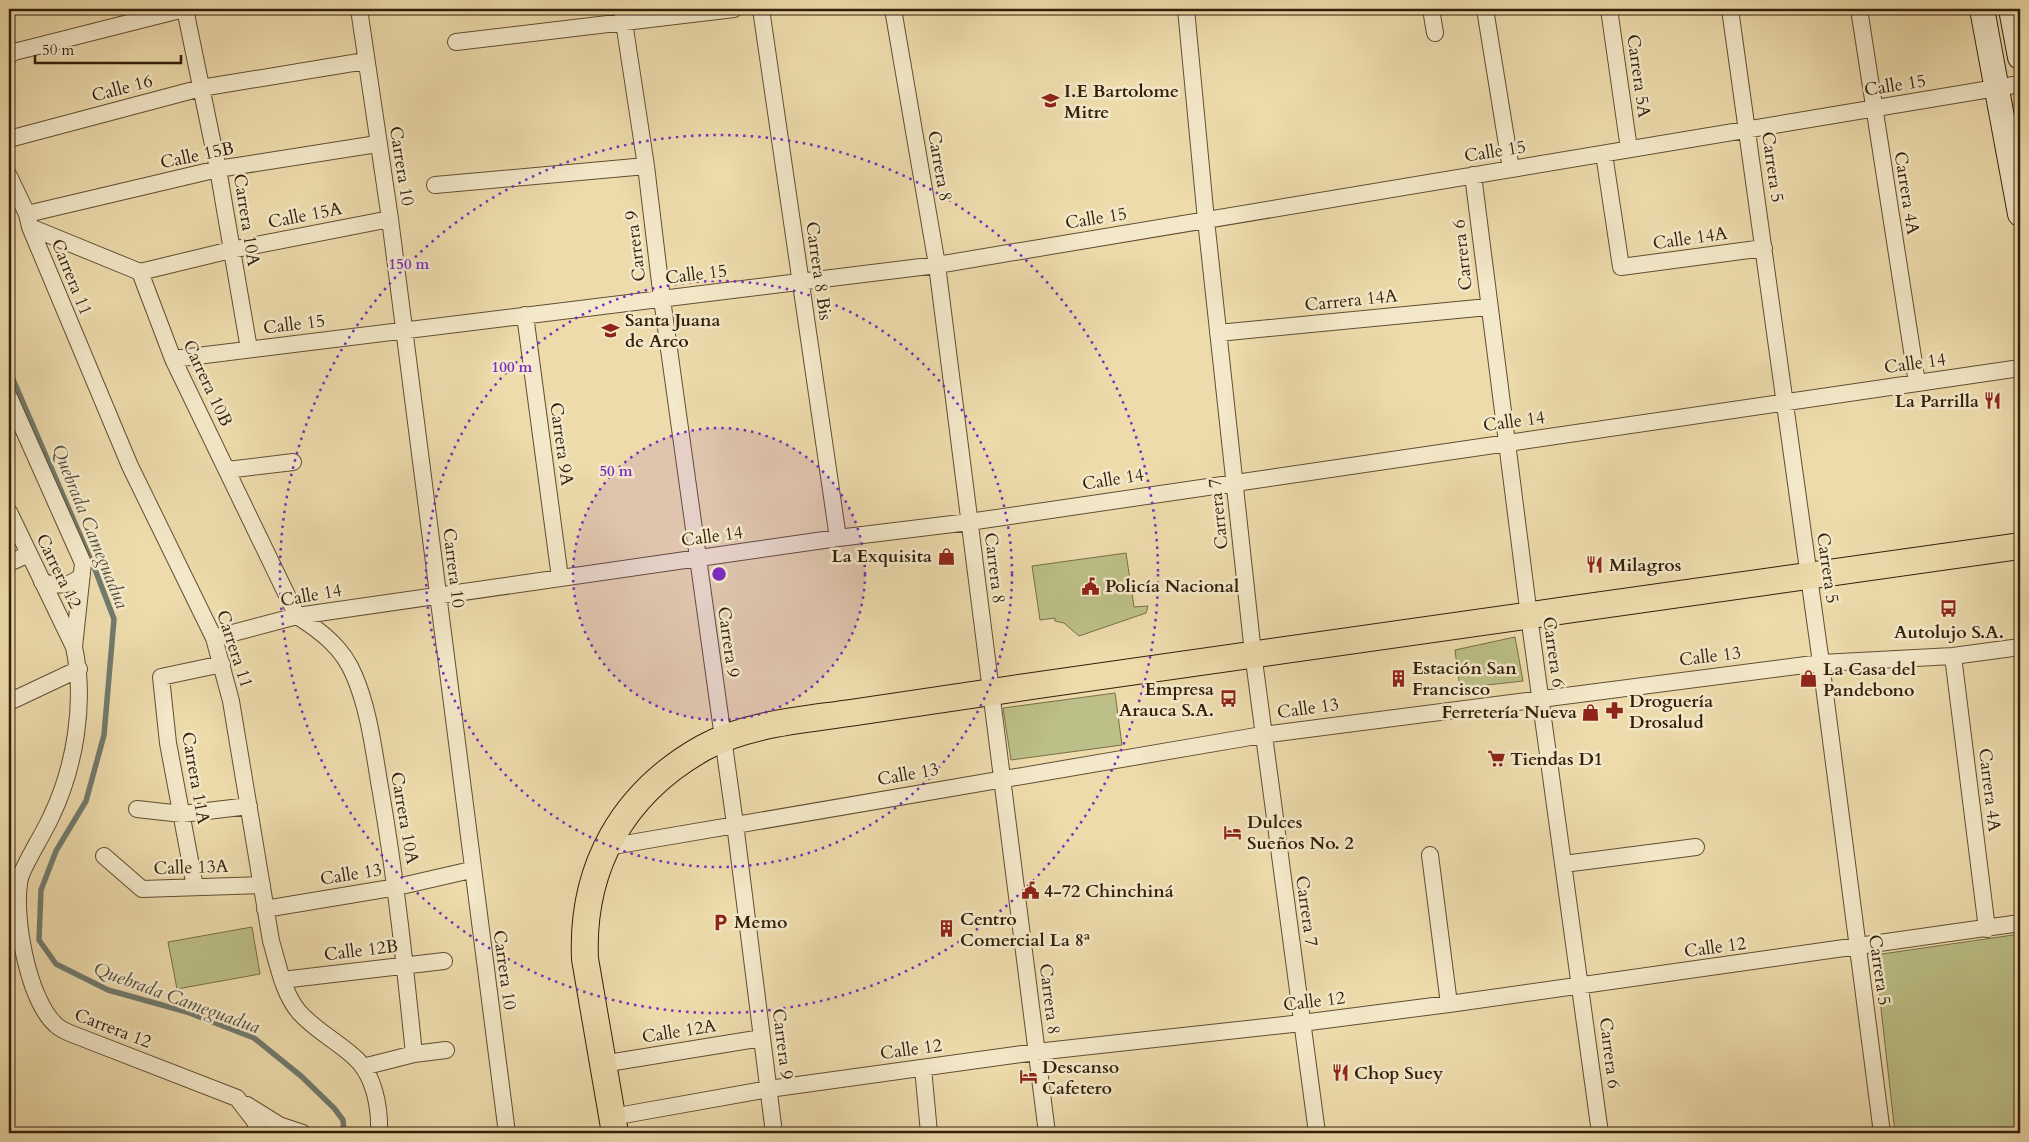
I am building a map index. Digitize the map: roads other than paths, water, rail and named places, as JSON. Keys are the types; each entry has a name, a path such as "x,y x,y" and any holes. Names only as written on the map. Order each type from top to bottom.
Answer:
{"main road":[{"path":"1982,9 2020,214"},
{"path":"2011,9 2020,57"},
{"path":"614,1125 585,958 584,931 588,903 596,872 622,818 654,782 684,760 722,738 797,721 1253,653 1808,578 2020,546"}],"street":[{"path":"9,56 14,52 185,9"},
{"name":"Carrera 10A","path":"185,9 218,170 248,349"},
{"name":"Carrera 10","path":"359,9 377,144 390,219 471,870 507,1133"},
{"path":"456,42 623,15 734,9"},
{"name":"Carrera 8 Bis","path":"761,9 838,538"},
{"name":"Carrera 8","path":"893,9 936,265 1000,779 1047,1133"},
{"name":"Carrera 7","path":"1186,9 1206,220 1262,735 1317,1133"},
{"path":"1431,9 1434,33"},
{"path":"1485,9 1511,169"},
{"name":"Carrera 5A","path":"1609,9 1629,149"},
{"name":"Carrera 5","path":"1730,9 1821,663 1856,947 1882,1133"},
{"name":"Carrera 4A","path":"1859,9 1917,383"},
{"name":"Carrera 9","path":"623,15 646,166 697,558 735,824 774,1133"},
{"name":"Calle 16","path":"9,139 201,88 365,61"},
{"name":"Calle 15","path":"173,359 936,265 2020,84"},
{"name":"Calle 15B","path":"28,220 218,170 377,144"},
{"name":"Calle 14A","path":"1604,154 1621,267 1764,248"},
{"path":"435,186 646,166"},
{"name":"Carrera 11","path":"9,176 130,466 214,638 222,664 250,806 271,941 282,980 298,1010 321,1034 354,1056 363,1068 376,1096 380,1133"},
{"name":"Carrera 6","path":"1473,176 1488,307 1529,616 1600,1133"},
{"name":"Calle 15A","path":"140,272 231,250 390,219"},
{"path":"28,220 140,272"},
{"name":"Carrera 10B","path":"140,272 173,359 297,616"},
{"name":"Carrera 14A","path":"1218,333 1488,307"},
{"name":"Carrera 9A","path":"525,315 560,578"},
{"name":"Calle 14","path":"214,638 297,616 838,538 968,522 1234,481 2020,368"},
{"name":"Carrera 12","path":"9,397 83,563 74,648"},
{"path":"227,470 293,462"},
{"name":"Carrera 12","path":"9,512 74,648 79,669 80,701 66,778 53,815 20,877 20,918 26,962 36,996 56,1026 72,1034 237,1098"},
{"path":"9,563 29,554"},
{"path":"42,582 63,586 75,583 82,575"},
{"name":"Carrera 10A","path":"297,616 330,639 354,674 373,747 397,887 414,1054"},
{"name":"Calle 13","path":"607,847 1262,735 1540,697 1821,663 1953,656 2020,647"},
{"name":"Carrera 4A","path":"1953,656 1987,929"},
{"name":"Carrera 11A","path":"195,887 168,743 161,677 222,664"},
{"path":"9,702 79,669"},
{"path":"137,809 182,814 250,806"},
{"path":"1564,864 1696,847"},
{"path":"1430,855 1448,1004"},
{"name":"Calle 13A","path":"104,856 142,888 262,884"},
{"name":"Calle 13","path":"265,909 397,887 471,870"},
{"name":"Calle 12","path":"614,1125 769,1088 1036,1052 1302,1023 1448,1004 2020,923"},
{"name":"Calle 12B","path":"282,980 444,961"},
{"name":"Calle 12A","path":"602,1064 762,1038"},
{"path":"363,1068 414,1054 446,1050"},
{"path":"923,1068 930,1133"},
{"path":"237,1098 254,1120 260,1133"},
{"path":"237,1098 279,1125 303,1133"}],"waterway":[{"name":"Quebrada Cameguadua","path":"9,370 96,572 114,619 104,735 86,801 56,851 41,890 39,940 56,964 108,990 187,1012 254,1038 301,1076 334,1108 343,1120 344,1133"}],"place":[{"name":"I.E Bartolome Mitre","path":"1050,101"},
{"name":"Santa Juana de Arco","path":"611,330"},
{"name":"La Parrilla","path":"1993,401"},
{"name":"La Exquisita","path":"946,556"},
{"name":"Milagros","path":"1595,565"},
{"name":"Policía Nacional","path":"1091,586"},
{"name":"Autolujo S.A.","path":"1949,609"},
{"name":"Estación San Francisco","path":"1398,678"},
{"name":"La Casa del Pandebono","path":"1809,679"},
{"name":"Empresa Arauca S.A.","path":"1228,699"},
{"name":"Droguería Drosalud","path":"1615,711"},
{"name":"Ferretería Nueva","path":"1591,712"},
{"name":"Tiendas D1","path":"1496,759"},
{"name":"Dulces Sueños No. 2","path":"1233,832"},
{"name":"4-72 Chinchiná","path":"1030,891"},
{"name":"Memo","path":"720,922"},
{"name":"Centro Comercial La 8ª","path":"946,929"},
{"name":"Chop Suey","path":"1340,1073"},
{"name":"Descanso Cafetero","path":"1028,1077"}]}
